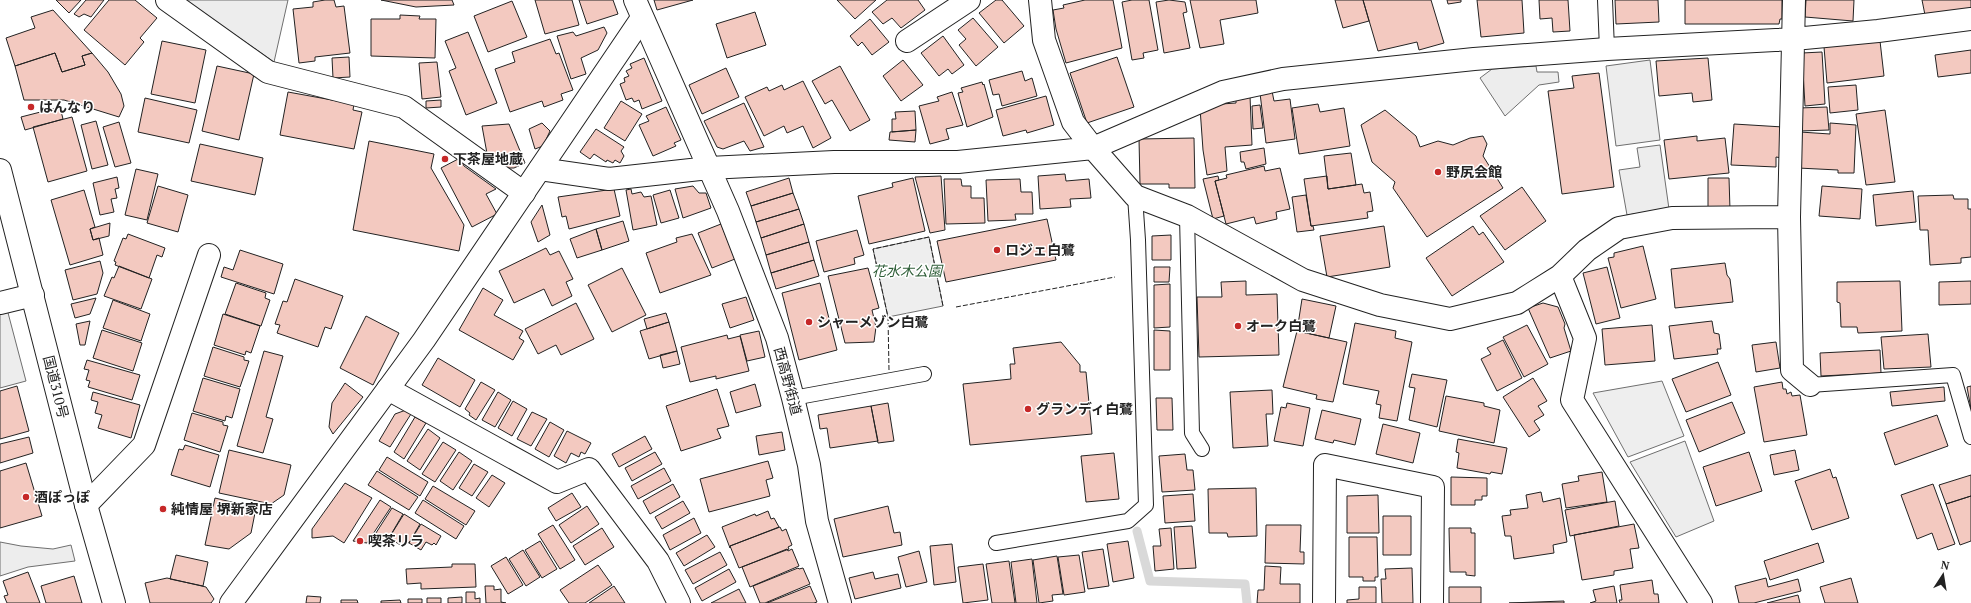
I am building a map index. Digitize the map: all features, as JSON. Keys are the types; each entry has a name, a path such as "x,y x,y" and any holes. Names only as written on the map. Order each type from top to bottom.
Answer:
{"main road":[{"path":"167,0 268,72 404,107 524,193"},
{"path":"907,41 969,0"},
{"path":"1040,0 1044,40 1073,122 1092,148 1135,196 1187,216 1303,280 1380,305 1450,319 1517,303 1560,276 1587,250 1619,228 1672,218 1789,217"},
{"path":"1794,0 1789,217 1792,370 1810,385"},
{"path":"231,603 424,340 540,169 639,9"},
{"name":"西高野街道","path":"639,9 728,212 777,338 809,465 818,521 840,603"},
{"path":"540,169 609,179 709,168 834,162 958,162 1092,148 1223,92 1283,79 1474,59 1607,49 1794,39 1878,31 1971,19"},
{"name":"国道310号","path":"0,170 86,505 114,603"},
{"path":"86,505 144,445 209,255"},
{"path":"1560,276 1585,338 1572,400 1701,603"},
{"path":"0,303 33,296"},
{"path":"388,389 557,482 589,469 658,562 679,603"},
{"path":"1324,603 1324,465 1433,487 1432,603"}],"lane":[{"path":"1605,0 1607,49"},
{"path":"996,543 1128,521 1146,505 1138,240 1135,196"},
{"path":"1187,216 1192,433 1202,449"},
{"path":"793,398 924,374"},
{"path":"1810,385 1953,375 1971,436"}],"green space":[{"name":"花水木公園","path":"929,237 943,306 888,317 873,249"},
{"path":"1662,381 1684,436 1628,457 1593,393"}],"shaded area":[{"path":"185,0 288,0 274,62"},
{"path":"1650,60 1660,140 1616,146 1606,66"},
{"path":"1536,66 1537,72 1558,72 1559,82 1539,85 1505,116 1480,78 1492,69"},
{"path":"1660,145 1669,209 1627,215 1619,170 1640,167 1637,148"},
{"path":"7,309 26,381 0,388 0,311"},
{"path":"1685,441 1714,521 1676,537 1630,462"},
{"path":"0,542 21,546 53,549 71,545 75,561 28,567 0,576"}],"building":[{"path":"56,0 81,0 69,13"},
{"path":"86,0 104,0 91,17 84,14 79,17 74,14"},
{"path":"109,0 135,0 157,18 140,38 144,42 125,65 84,30"},
{"path":"334,0 336,7 344,6 350,53 315,57 315,61 299,63 293,9 313,7 313,2"},
{"path":"381,0 452,0 454,5 416,7"},
{"path":"535,0 572,0 579,25 545,34"},
{"path":"579,0 613,0 618,14 587,24"},
{"path":"654,0 693,0 657,10"},
{"path":"837,0 876,0 855,19"},
{"path":"887,0 918,0 925,10 901,28 892,18 883,24 872,12"},
{"path":"996,0 1002,0 1024,26 1004,43 979,13"},
{"path":"1085,0 1113,0 1122,48 1066,63 1056,29 1053,10 1064,8 1063,5"},
{"path":"1132,0 1149,0 1158,50 1143,53 1144,58 1132,60 1122,2"},
{"path":"1169,0 1185,2 1187,12 1183,13 1190,48 1164,53 1156,2"},
{"path":"1190,0 1256,0 1258,13 1220,20 1224,44 1200,48"},
{"path":"1335,0 1363,0 1369,21 1343,28"},
{"path":"1363,0 1431,0 1444,43 1419,50 1417,42 1378,51"},
{"path":"1447,0 1461,0 1461,2 1448,4"},
{"path":"1477,0 1522,0 1524,33 1481,37"},
{"path":"1539,0 1568,0 1570,31 1553,32 1552,18 1540,19"},
{"path":"1615,0 1658,0 1659,22 1616,24"},
{"path":"1685,0 1782,0 1782,19 1780,19 1779,24 1685,24"},
{"path":"1806,0 1854,0 1853,21 1805,17"},
{"path":"1922,0 1971,0 1971,9 1925,15"},
{"path":"512,1 527,37 488,52 474,16"},
{"path":"53,10 92,53 82,56 85,65 62,72 55,53 15,66 6,38 35,28 31,17"},
{"path":"755,12 766,45 727,58 716,24"},
{"path":"400,15 420,16 419,19 436,19 435,58 371,56 371,19 400,19"},
{"path":"973,18 998,47 976,66 959,45 966,39 958,30"},
{"path":"870,19 889,42 872,55 862,42 858,46 850,36"},
{"path":"604,27 607,33 598,50 581,58 586,74 571,79 557,36 573,32 576,36"},
{"path":"468,32 497,103 466,115 449,71 456,68 445,41"},
{"path":"943,36 964,65 952,74 948,69 939,76 921,53"},
{"path":"550,39 556,54 559,53 573,90 561,94 563,100 544,107 542,101 510,112 495,69 515,62 512,52"},
{"path":"162,41 206,50 195,103 151,94"},
{"path":"1880,41 1884,76 1827,83 1824,47"},
{"path":"1971,50 1971,73 1938,77 1935,55"},
{"path":"1822,52 1825,104 1805,106 1802,53"},
{"path":"55,53 62,72 85,65 82,56 92,53 108,72 121,94 124,106 119,117 64,100 24,100 15,66"},
{"path":"349,57 350,77 333,78 332,58"},
{"path":"1117,57 1134,107 1087,123 1070,73"},
{"path":"644,58 662,101 642,109 639,100 634,102 632,98 626,100 620,84 625,82 624,78 629,76 626,71 632,68 630,64"},
{"path":"1708,58 1712,100 1693,102 1692,93 1659,96 1656,61"},
{"path":"903,60 923,85 901,101 883,76"},
{"path":"437,62 441,97 422,99 419,63"},
{"path":"217,66 254,74 239,140 202,131"},
{"path":"840,66 870,120 850,131 832,100 825,104 812,81"},
{"path":"726,68 739,97 702,114 689,85"},
{"path":"1022,71 1025,81 1032,78 1037,96 1002,106 999,94 993,95 989,80"},
{"path":"1599,73 1614,187 1562,194 1548,91 1574,88 1572,76"},
{"path":"803,81 831,138 813,148 803,126 787,133 784,126 764,136 745,97 767,87 769,91 782,85 784,90"},
{"path":"982,82 983,85 984,84 993,117 967,127 958,93 963,92 961,88"},
{"path":"1856,85 1858,110 1830,113 1828,87"},
{"path":"1272,91 1274,101 1290,99 1295,139 1266,143 1260,93"},
{"path":"288,92 354,104 353,110 362,112 354,149 280,135"},
{"path":"952,92 963,125 946,129 949,139 930,144 919,106 939,101 937,97"},
{"path":"1046,96 1054,125 1027,133 1026,130 1003,136 996,110"},
{"path":"1250,96 1252,145 1225,147 1227,171 1207,175 1203,150 1200,108 1207,105 1236,103 1236,98"},
{"path":"145,98 197,110 189,143 138,132"},
{"path":"441,100 441,107 426,108 426,101"},
{"path":"621,101 642,114 625,141 604,128"},
{"path":"744,103 764,147 750,151 744,141 723,149 717,147 704,121"},
{"path":"1318,104 1320,112 1344,108 1350,146 1299,154 1292,108"},
{"path":"1260,105 1263,128 1253,129 1252,106"},
{"path":"60,107 63,119 25,130 21,117"},
{"path":"666,107 681,140 674,143 676,146 653,156 639,125 649,121 646,116"},
{"path":"1827,107 1829,130 1800,131 1799,108"},
{"name":"野尻会館","path":"1385,110 1416,136 1420,147 1438,141 1453,145 1470,138 1483,136 1487,144 1483,156 1503,188 1427,237 1393,188 1395,182 1372,162 1361,125"},
{"path":"1885,110 1895,182 1866,185 1856,114"},
{"path":"915,111 916,130 892,132 892,119 896,119 895,112"},
{"path":"72,117 87,171 48,182 33,127"},
{"path":"96,121 108,165 92,169 81,125"},
{"path":"119,122 131,163 115,167 103,127"},
{"path":"542,123 550,131 543,146 535,149 529,129"},
{"path":"1830,123 1856,125 1854,173 1838,173 1838,170 1798,168 1800,132 1830,134"},
{"path":"509,124 525,163 514,168 500,168 488,159 482,126"},
{"path":"1734,124 1783,127 1782,158 1776,157 1776,167 1731,165"},
{"path":"596,129 624,147 621,151 624,156 620,163 615,160 613,163 607,160 606,162 594,154 590,159 580,152"},
{"path":"916,130 915,142 889,140 890,132"},
{"path":"1697,136 1697,141 1725,138 1729,173 1669,179 1664,140"},
{"path":"1194,138 1195,188 1169,188 1169,184 1140,184 1139,139"},
{"path":"369,141 434,154 431,168 464,225 459,251 353,230"},
{"path":"200,144 263,158 255,195 191,181"},
{"path":"1264,148 1266,164 1246,169 1244,162 1241,162 1240,152"},
{"path":"1351,153 1356,185 1328,189 1324,156"},
{"path":"460,158 464,166 496,189 486,194 497,214 472,227 441,168"},
{"path":"1264,166 1265,171 1280,168 1290,209 1276,212 1277,219 1256,224 1254,217 1226,224 1215,181 1227,178 1226,175"},
{"path":"136,169 158,174 147,220 125,215"},
{"path":"1065,174 1066,181 1089,179 1091,198 1070,199 1071,207 1040,209 1038,176"},
{"path":"941,176 945,230 930,233 915,177"},
{"path":"1218,176 1219,180 1215,181 1224,216 1213,219 1203,179"},
{"path":"1327,176 1328,189 1362,184 1364,193 1370,192 1373,211 1367,212 1368,218 1311,226 1304,179"},
{"path":"117,177 119,188 115,189 117,198 111,199 114,212 100,215 93,183"},
{"path":"789,178 793,193 751,206 746,192"},
{"path":"913,178 925,231 869,244 858,196 893,187 892,183"},
{"path":"1708,178 1729,178 1730,210 1708,210"},
{"path":"944,179 961,179 962,186 971,186 971,198 984,198 985,223 946,224"},
{"path":"1020,179 1021,192 1032,192 1033,214 1015,214 1016,220 988,221 986,180"},
{"path":"158,186 188,195 178,232 147,223"},
{"path":"693,186 699,193 706,193 711,208 683,218 675,189"},
{"path":"1822,186 1862,189 1860,219 1819,216"},
{"path":"1522,187 1546,221 1505,250 1480,216"},
{"path":"614,189 620,216 569,229 566,216 562,217 558,197"},
{"path":"631,189 632,194 641,192 644,197 651,196 657,225 633,230 626,190"},
{"path":"84,190 95,227 90,229 93,240 99,238 103,255 70,265 51,200"},
{"path":"670,190 679,218 661,223 653,195"},
{"path":"1913,191 1916,222 1876,226 1873,195"},
{"path":"793,193 799,209 756,222 751,206"},
{"path":"1306,195 1311,226 1313,226 1314,230 1297,232 1292,197"},
{"path":"1953,195 1954,199 1968,199 1968,209 1971,209 1971,257 1961,258 1961,263 1930,265 1928,230 1920,230 1918,196"},
{"path":"542,205 550,235 538,242 531,222"},
{"path":"799,209 804,224 761,238 756,222"},
{"name":"ロジェ白鷺","path":"1047,219 1056,260 946,282 937,241"},
{"path":"623,221 629,241 602,250 596,229"},
{"path":"110,223 109,236 93,240 90,229"},
{"path":"721,224 735,259 712,268 698,233"},
{"path":"804,224 809,242 766,255 761,238"},
{"path":"1384,226 1390,267 1327,277 1320,236"},
{"path":"1473,226 1479,235 1483,232 1504,262 1452,296 1426,258"},
{"path":"596,229 602,250 577,258 570,239"},
{"path":"857,230 864,255 854,258 855,264 824,272 816,241"},
{"path":"128,234 165,248 162,257 157,255 149,278 115,265 116,262 114,261 123,238 126,239"},
{"path":"692,234 711,275 660,293 646,253 677,242 676,238"},
{"path":"1171,235 1171,260 1152,260 1152,236"},
{"path":"809,242 814,260 771,273 766,255"},
{"path":"1643,246 1656,299 1621,308 1608,258 1614,257 1614,253"},
{"path":"546,248 550,255 559,251 573,279 566,282 572,296 552,306 544,289 514,303 499,271"},
{"path":"240,250 283,264 274,294 221,277 224,267 233,270"},
{"path":"814,260 819,276 776,289 771,273"},
{"path":"100,261 103,273 97,294 73,300 65,270"},
{"path":"1725,263 1727,275 1730,279 1733,302 1675,308 1671,269"},
{"path":"119,266 152,279 141,309 104,296 112,277 114,278"},
{"path":"1154,267 1170,267 1169,282 1154,282"},
{"path":"1607,267 1620,318 1596,324 1583,273"},
{"path":"622,268 646,315 612,332 588,285"},
{"path":"868,268 879,308 872,310 876,327 874,342 845,343 828,276"},
{"path":"295,279 343,296 331,329 325,327 318,347 277,333 280,325 275,324 283,301 287,302"},
{"name":"オーク白鷺","path":"1246,281 1246,295 1277,294 1279,355 1199,357 1197,297 1222,297 1221,282"},
{"path":"1900,281 1902,331 1858,333 1857,327 1841,327 1840,303 1837,302 1837,282"},
{"path":"1971,281 1971,304 1939,305 1939,282"},
{"path":"236,283 266,293 265,298 270,300 261,326 225,314"},
{"name":"シャーメゾン白鷺","path":"820,283 837,350 799,360 782,293"},
{"path":"1170,284 1170,327 1154,328 1154,285"},
{"path":"483,288 503,300 494,315 523,331 519,338 524,341 513,360 459,330"},
{"path":"746,297 754,320 730,328 722,304"},
{"path":"96,298 90,314 75,318 71,304"},
{"path":"1302,299 1336,306 1329,338 1297,331"},
{"path":"113,300 150,314 141,341 103,328"},
{"path":"576,303 594,339 561,355 556,345 538,354 525,329"},
{"path":"1543,303 1558,307 1565,324 1564,328 1571,351 1550,358 1528,308"},
{"path":"666,313 669,322 647,329 644,319"},
{"path":"223,314 260,326 251,353 246,351 245,355 214,345"},
{"path":"366,316 399,333 373,385 340,368"},
{"path":"90,321 85,345 80,345 76,324"},
{"path":"1712,321 1714,333 1719,334 1721,349 1717,349 1718,354 1674,359 1669,326"},
{"path":"669,322 677,351 649,359 640,331"},
{"path":"1355,323 1396,331 1395,338 1412,342 1397,421 1379,418 1381,405 1376,404 1379,391 1343,384"},
{"path":"1527,325 1548,364 1524,377 1503,337"},
{"path":"1652,325 1655,361 1605,365 1602,329"},
{"path":"102,330 142,343 133,371 93,358"},
{"path":"1154,330 1170,331 1170,370 1154,370"},
{"path":"759,331 765,357 747,361 740,335"},
{"path":"1297,331 1347,342 1333,402 1316,399 1317,395 1283,387"},
{"path":"1928,334 1931,367 1884,369 1881,337"},
{"path":"727,335 728,339 740,336 749,371 716,379 716,376 690,382 681,347"},
{"path":"1503,340 1522,378 1497,391 1481,359 1491,354 1487,348"},
{"name":"グランディ白鷺","path":"1061,342 1080,365 1080,372 1086,372 1092,434 970,445 963,384 1011,379 1010,364 1015,364 1013,348"},
{"path":"1776,342 1780,368 1756,372 1752,345"},
{"path":"213,347 244,357 244,360 249,361 240,387 204,376"},
{"path":"1880,350 1881,373 1821,376 1820,353"},
{"path":"264,351 283,356 266,417 273,419 263,453 237,446"},
{"path":"677,351 680,364 663,368 660,355"},
{"path":"438,358 475,380 460,407 422,385"},
{"path":"87,360 140,375 132,400 88,387 90,381 86,380 89,370 84,369"},
{"path":"1718,362 1731,395 1686,412 1672,379"},
{"path":"1412,374 1447,380 1437,427 1409,420 1415,388 1409,387"},
{"path":"203,378 240,389 232,418 226,416 225,421 193,411"},
{"path":"1533,378 1547,401 1538,406 1544,415 1534,421 1540,430 1529,437 1503,397"},
{"path":"481,382 495,390 476,420 469,415 470,413 465,409"},
{"path":"1782,382 1783,389 1786,389 1787,394 1791,392 1792,396 1800,395 1807,435 1764,442 1754,387"},
{"path":"345,383 363,397 333,434 329,427 332,403"},
{"path":"755,384 761,406 736,413 730,392"},
{"path":"17,386 29,431 0,439 0,391"},
{"path":"1971,386 1971,409 1967,387"},
{"path":"1944,387 1945,401 1892,406 1890,392"},
{"path":"717,389 729,426 717,429 721,438 681,451 666,406"},
{"path":"1272,390 1273,414 1266,414 1268,446 1233,448 1230,392"},
{"path":"93,392 140,405 131,438 98,428 102,415 95,413 98,402 91,400"},
{"path":"498,392 511,400 495,427 482,420"},
{"path":"1446,396 1484,403 1484,406 1500,410 1494,443 1439,431"},
{"path":"1156,398 1172,398 1173,430 1157,430"},
{"path":"513,401 527,409 512,436 498,428"},
{"path":"1732,402 1745,433 1699,452 1686,420"},
{"path":"888,403 894,441 878,443 871,406"},
{"path":"1287,403 1310,408 1303,446 1274,441 1281,407 1286,408"},
{"path":"871,406 878,441 830,448 827,428 820,429 818,415"},
{"path":"406,410 411,414 390,447 379,441 395,414"},
{"path":"1322,410 1361,419 1355,445 1334,440 1333,443 1315,439"},
{"path":"532,412 547,419 531,446 517,439"},
{"path":"192,413 223,422 223,425 228,426 220,452 184,440"},
{"path":"1937,415 1948,446 1895,465 1884,433"},
{"path":"415,417 426,423 404,459 394,452"},
{"path":"550,422 564,430 549,457 535,449"},
{"path":"1383,424 1420,433 1413,463 1376,454"},
{"path":"428,429 440,438 420,470 407,461"},
{"path":"567,431 591,443 585,454 581,452 579,457 571,453 566,463 554,456"},
{"path":"782,432 785,450 759,455 756,436"},
{"path":"645,436 652,449 619,467 612,454"},
{"path":"29,437 33,453 0,463 0,444"},
{"path":"1458,439 1507,448 1502,474 1491,472 1490,474 1457,468 1459,453 1456,452"},
{"path":"443,442 456,450 435,482 422,474"},
{"path":"185,445 219,455 210,487 171,475 179,449 183,450"},
{"path":"229,450 291,465 284,495 271,504 219,493"},
{"path":"1795,450 1799,470 1774,475 1770,455"},
{"path":"459,452 472,461 453,490 440,481"},
{"path":"655,452 662,464 632,481 625,468"},
{"path":"1749,452 1762,491 1716,506 1703,467"},
{"path":"1114,453 1119,499 1086,502 1081,456"},
{"path":"1185,454 1187,470 1193,470 1195,490 1162,492 1159,456"},
{"path":"387,457 428,482 420,496 379,470"},
{"path":"768,461 773,478 766,480 770,496 709,512 700,479"},
{"path":"26,463 42,516 0,528 0,471"},
{"path":"474,464 488,472 472,496 459,488"},
{"path":"664,468 671,481 638,499 631,486"},
{"path":"1830,469 1833,478 1836,477 1849,518 1812,530 1795,481"},
{"path":"377,471 418,497 409,510 368,485"},
{"path":"1602,472 1607,502 1566,508 1562,484 1579,481 1578,476"},
{"path":"492,475 505,483 489,507 476,498"},
{"path":"1971,475 1971,496 1946,504 1939,485"},
{"path":"1451,477 1487,478 1487,496 1482,496 1482,500 1475,500 1475,505 1451,505"},
{"path":"345,483 372,498 344,543 333,536 312,538 312,529"},
{"path":"673,484 680,497 650,514 643,501"},
{"path":"1933,484 1955,544 1938,550 1932,533 1917,539 1901,495"},
{"path":"433,486 475,511 466,525 425,499"},
{"path":"1256,488 1257,536 1228,537 1227,533 1209,533 1208,489"},
{"path":"1541,492 1543,502 1560,498 1567,542 1553,545 1554,553 1514,559 1511,536 1505,536 1502,516 1511,515 1510,510 1528,508 1526,495"},
{"path":"572,493 581,507 556,521 548,508"},
{"path":"1193,494 1195,521 1165,523 1163,496"},
{"path":"1378,495 1379,533 1347,533 1347,496"},
{"path":"1971,496 1971,541 1960,545 1946,504"},
{"path":"215,498 256,508 251,533 229,549 205,545"},
{"path":"380,500 391,507 367,543 353,541"},
{"path":"423,500 464,526 456,539 415,513"},
{"path":"683,501 690,513 662,529 655,517"},
{"path":"1615,501 1619,526 1570,536 1565,510"},
{"path":"587,506 599,524 571,543 559,525"},
{"path":"888,506 894,533 900,532 902,545 843,557 834,519"},
{"path":"392,508 403,514 386,543 374,536"},
{"path":"768,511 771,519 774,518 779,527 730,546 730,548 722,527 755,514 756,516"},
{"path":"404,514 420,524 409,543 405,541 402,546 389,538"},
{"path":"1383,516 1411,516 1411,555 1383,555"},
{"path":"694,518 701,533 670,550 663,535"},
{"path":"421,524 441,536 436,545 434,543 432,545 426,542 421,550 409,543"},
{"path":"1634,524 1639,548 1630,549 1633,568 1614,571 1614,575 1582,580 1574,535"},
{"path":"553,525 575,560 560,569 538,534"},
{"path":"1266,525 1301,525 1300,552 1304,552 1304,564 1265,563"},
{"path":"1192,526 1196,568 1177,569 1174,527"},
{"path":"780,527 782,531 786,529 792,545 788,547 789,549 739,568 730,546"},
{"path":"602,528 614,547 585,565 573,546"},
{"path":"1171,528 1174,569 1155,571 1153,546 1161,546 1159,529"},
{"path":"1449,528 1471,528 1471,533 1475,533 1475,576 1466,575 1466,572 1450,572"},
{"path":"707,535 715,547 684,566 676,553"},
{"path":"1349,537 1377,537 1378,577 1375,577 1375,581 1363,581 1363,577 1349,577"},
{"path":"540,541 557,569 542,578 525,550"},
{"path":"1128,541 1134,578 1113,582 1107,544"},
{"path":"1818,543 1824,562 1770,580 1764,561"},
{"path":"952,544 956,582 934,585 930,546"},
{"path":"787,549 788,551 792,549 799,566 750,587 742,567"},
{"path":"1103,549 1109,586 1088,589 1082,552"},
{"path":"523,550 540,577 526,586 509,559"},
{"path":"919,551 927,582 906,587 898,557"},
{"path":"720,552 727,565 693,584 685,570"},
{"path":"176,555 208,562 203,586 170,579"},
{"path":"1079,555 1085,592 1064,595 1058,557"},
{"path":"1057,556 1063,594 1052,595 1053,601 1039,603 1033,560"},
{"path":"506,557 523,585 508,594 491,566"},
{"path":"1032,559 1037,603 1016,603 1011,562"},
{"path":"1009,561 1015,603 992,603 986,564"},
{"path":"452,564 475,564 476,587 421,589 421,583 407,584 406,569 452,567"},
{"path":"983,564 988,600 963,603 958,567"},
{"path":"598,565 612,585 585,603 569,603 560,590"},
{"path":"1265,566 1281,567 1280,584 1300,584 1300,603 1257,603 1258,590 1264,590"},
{"path":"798,568 803,568 810,584 765,603 760,603 753,586"},
{"path":"1412,568 1413,603 1382,603 1381,579 1386,579 1385,569"},
{"path":"729,569 736,582 702,601 695,588"},
{"path":"28,572 40,603 7,603 4,596 8,595 3,581"},
{"path":"873,572 875,579 898,574 901,588 855,599 849,578"},
{"path":"74,576 82,603 46,603 41,586"},
{"path":"167,578 206,587 214,599 211,603 150,603 145,583"},
{"path":"1766,578 1768,587 1798,579 1801,591 1754,603 1739,603 1735,586"},
{"path":"1851,578 1858,603 1825,603 1820,587"},
{"path":"1652,580 1654,594 1658,594 1659,603 1620,603 1619,600 1622,600 1620,585"},
{"path":"485,586 494,586 494,590 501,589 501,602 506,603 486,603"},
{"path":"614,586 625,603 589,603"},
{"path":"810,586 817,602 767,603"},
{"path":"1614,586 1617,603 1590,603 1596,601 1593,590"},
{"path":"1359,587 1376,587 1376,603 1347,603 1347,600 1359,599"},
{"path":"1449,587 1481,587 1481,603 1449,603"},
{"path":"739,589 746,603 711,603"},
{"path":"466,592 475,592 475,599 480,598 480,603 466,603"},
{"path":"1798,595 1800,603 1767,603"},
{"path":"307,596 321,597 320,603 306,603"},
{"path":"462,597 462,603 448,603 448,598"},
{"path":"427,598 441,598 441,603 427,603"},
{"path":"408,599 422,599 422,603 408,603"},
{"path":"341,600 357,600 358,603 341,603"},
{"path":"400,600 401,603 381,603 381,601"},
{"path":"1564,601 1564,603 1509,603"}],"waterway":[{"path":"1137,531 1150,581 1245,584 1247,603"}],"fence":[{"path":"889,370 888,317 873,249 929,237 943,306"},
{"path":"956,307 1115,277"}],"place":[{"name":"はんなり","path":"31,107"},
{"name":"下茶屋地蔵","path":"445,159"},
{"name":"野尻会館","path":"1438,172"},
{"name":"ロジェ白鷺","path":"997,250"},
{"name":"シャーメゾン白鷺","path":"809,322"},
{"name":"オーク白鷺","path":"1238,326"},
{"name":"グランディ白鷺","path":"1028,409"},
{"name":"酒ぽっぽ","path":"26,497"},
{"name":"純情屋 堺新家店","path":"163,509"},
{"name":"喫茶リラ","path":"360,541"}]}
